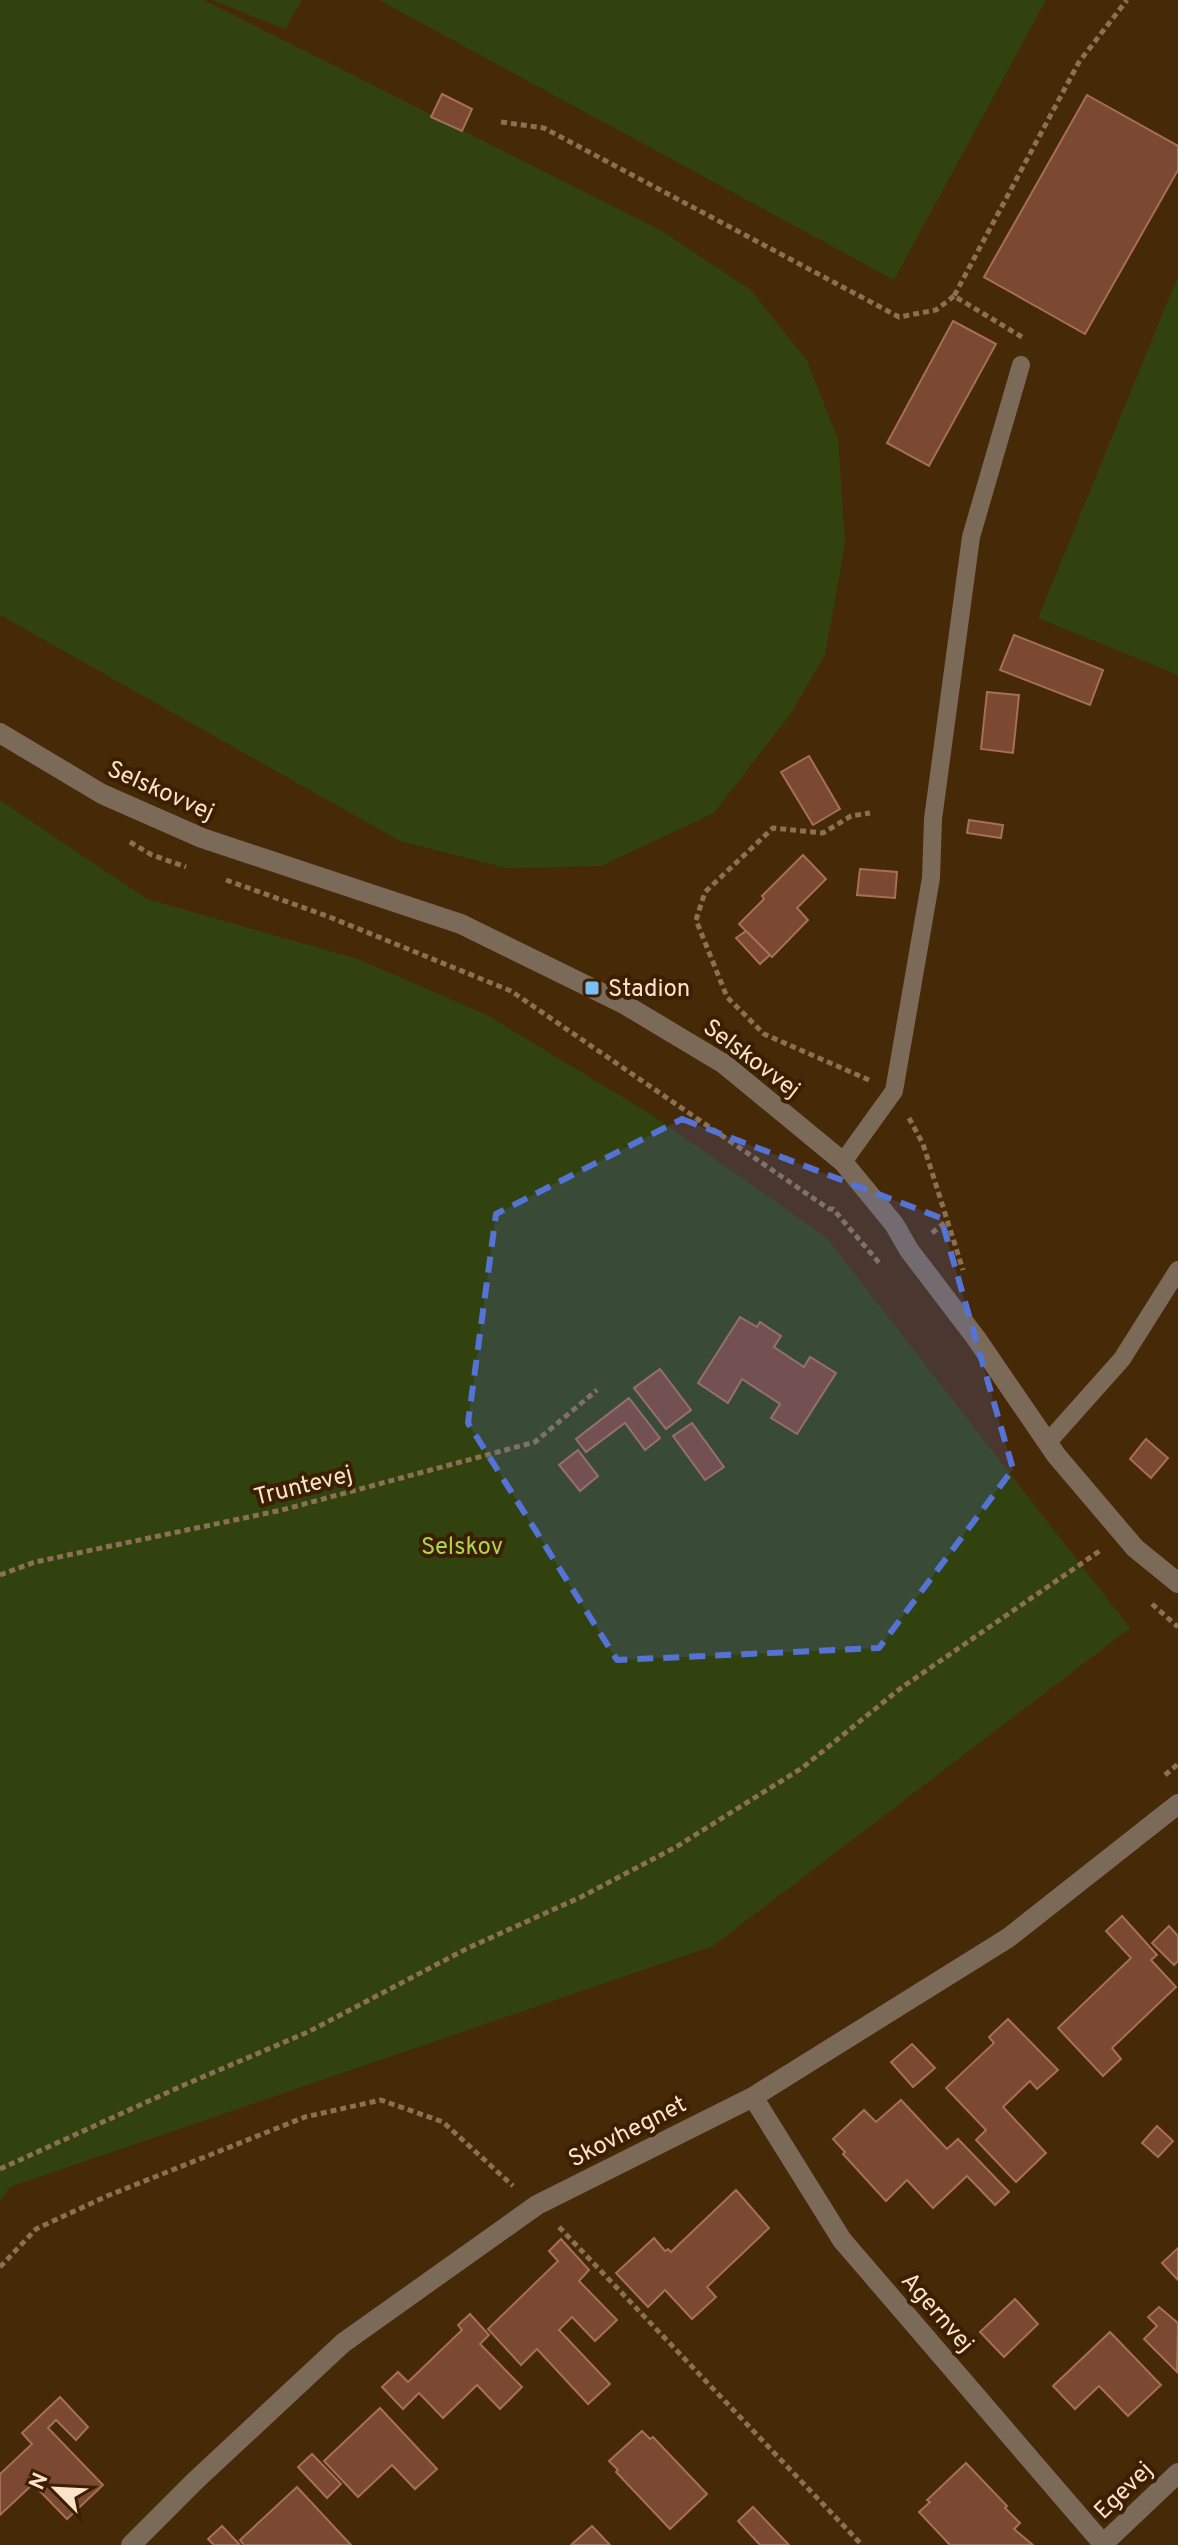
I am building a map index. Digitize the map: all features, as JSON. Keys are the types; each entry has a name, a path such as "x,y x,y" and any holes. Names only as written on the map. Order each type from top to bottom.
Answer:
{"street":[{"name":"Selskovvej","path":"0,733 102,794 202,838 461,924 624,1004 724,1064 843,1162 894,1224 909,1250 976,1338 1048,1442 1135,1548 1178,1583"},
{"name":"Skovhegnet","path":"131,2545 343,2343 537,2205 753,2097 1008,1938 1178,1804"},
{"name":"Agernvej","path":"753,2097 842,2240 1104,2545"},
{"name":"Egevej","path":"1104,2545 1178,2473"}],"lane":[{"path":"843,1162 894,1091 931,878 933,819 971,537 1021,365"},
{"path":"1048,1442 1122,1359 1178,1270"}],"path":[{"path":"501,122 544,128 899,317 936,310 954,296 1079,62 1127,0"},
{"path":"954,296 1023,338 1021,365"},
{"path":"870,813 851,816 823,833 773,828 705,892 696,920 727,997 764,1034 894,1091 923,1144 947,1221"},
{"path":"125,839 152,855 196,870"},
{"path":"225,880 327,916 511,991 833,1209 886,1271"},
{"name":"Truntevej","path":"0,1575 35,1562 282,1510 535,1442 597,1390"},
{"path":"1092,1538 1111,1560"},
{"path":"0,2169 308,2032 468,1948 581,1897 676,1847 802,1768 901,1688 1101,1549"},
{"path":"1150,1602 1178,1627"},
{"path":"1155,1784 1178,1764"}],"highlighted area":[{"path":"682,1119 941,1218 1013,1469 879,1648 617,1660 468,1423 496,1214"}],"green space":[{"path":"0,0 204,0 662,231 751,290 807,361 838,439 845,543 825,655 791,713 714,813 601,866 506,868 400,841 0,615"},
{"path":"212,0 302,0 285,29"},
{"path":"379,0 1046,0 894,280"},
{"path":"1178,276 1178,675 1038,618"},
{"name":"Selskov","path":"0,800 147,899 358,959 487,1015 652,1115 826,1237 1130,1628 713,1946 10,2187 0,2201"}],"building":[{"path":"442,94 472,109 462,131 431,117"},
{"path":"1087,95 1178,146 1178,170 1085,334 984,277"},
{"path":"953,321 996,344 929,466 887,443"},
{"path":"1014,635 1103,670 1090,705 1000,670"},
{"path":"987,692 1019,695 1013,753 981,749"},
{"path":"809,756 840,809 813,825 781,772"},
{"path":"969,820 1003,825 1001,838 967,833"},
{"path":"803,855 826,879 797,908 808,920 772,957 739,924"},
{"path":"860,869 897,872 895,898 857,895"},
{"path":"746,931 770,955 760,964 736,938"},
{"path":"740,1317 757,1327 760,1322 781,1336 774,1347 804,1367 810,1357 836,1373 797,1434 771,1418 780,1404 742,1379 728,1403 698,1383"},
{"path":"660,1369 691,1410 666,1429 634,1388"},
{"path":"629,1398 660,1438 645,1450 625,1423 586,1452 576,1439"},
{"path":"692,1423 724,1467 705,1480 673,1436"},
{"path":"1146,1439 1168,1458 1151,1478 1130,1459"},
{"path":"578,1450 598,1476 580,1491 559,1465"},
{"path":"1122,1916 1157,1955 1151,1960 1176,1987 1112,2048 1121,2059 1103,2076 1058,2028 1131,1958 1106,1931"},
{"path":"1169,1926 1178,1936 1178,1961 1174,1965 1152,1943"},
{"path":"1008,2019 1058,2070 1037,2089 1030,2081 1003,2107 1046,2153 1016,2182 976,2140 986,2130 946,2088 994,2043 989,2037"},
{"path":"912,2044 935,2068 913,2087 891,2062"},
{"path":"901,2100 947,2149 958,2139 1009,2192 995,2205 967,2176 933,2208 907,2180 886,2201 833,2139 864,2110 876,2122"},
{"path":"1157,2126 1173,2141 1158,2157 1142,2143"},
{"path":"736,2190 769,2228 707,2287 716,2297 692,2319 665,2290 648,2307 616,2273 654,2238 665,2251 668,2249 671,2252"},
{"path":"561,2239 589,2270 579,2281 617,2320 595,2341 572,2317 559,2330 610,2384 588,2404 537,2349 521,2365 488,2329 558,2261 549,2251"},
{"path":"1178,2248 1178,2280 1162,2263"},
{"path":"1015,2299 1038,2324 1004,2357 980,2332"},
{"path":"1159,2307 1178,2323 1177,2372 1144,2339 1157,2326 1148,2317"},
{"path":"470,2314 489,2335 480,2344 522,2387 500,2409 477,2385 443,2418 419,2393 403,2409 382,2387 398,2372 408,2382 462,2330 458,2325"},
{"path":"1110,2332 1161,2385 1128,2416 1099,2386 1075,2409 1053,2386"},
{"path":"60,2397 88,2427 76,2440 56,2420 48,2428 103,2485 67,2519 33,2484 0,2515 0,2474 32,2444 22,2433"},
{"path":"380,2408 437,2469 415,2489 392,2465 358,2497 324,2461"},
{"path":"642,2431 650,2439 653,2437 707,2494 670,2529 609,2461"},
{"path":"312,2454 341,2484 327,2498 298,2467"},
{"path":"966,2463 1020,2523 1014,2529 1033,2545 950,2545 919,2512 930,2502 927,2500"},
{"path":"297,2487 351,2545 244,2545 240,2540"},
{"path":"753,2507 789,2545 760,2545 738,2521"},
{"path":"222,2526 240,2545 214,2545 208,2539"},
{"path":"592,2526 610,2545 571,2545"}],"place":[{"name":"Stadion","path":"592,988"}]}
